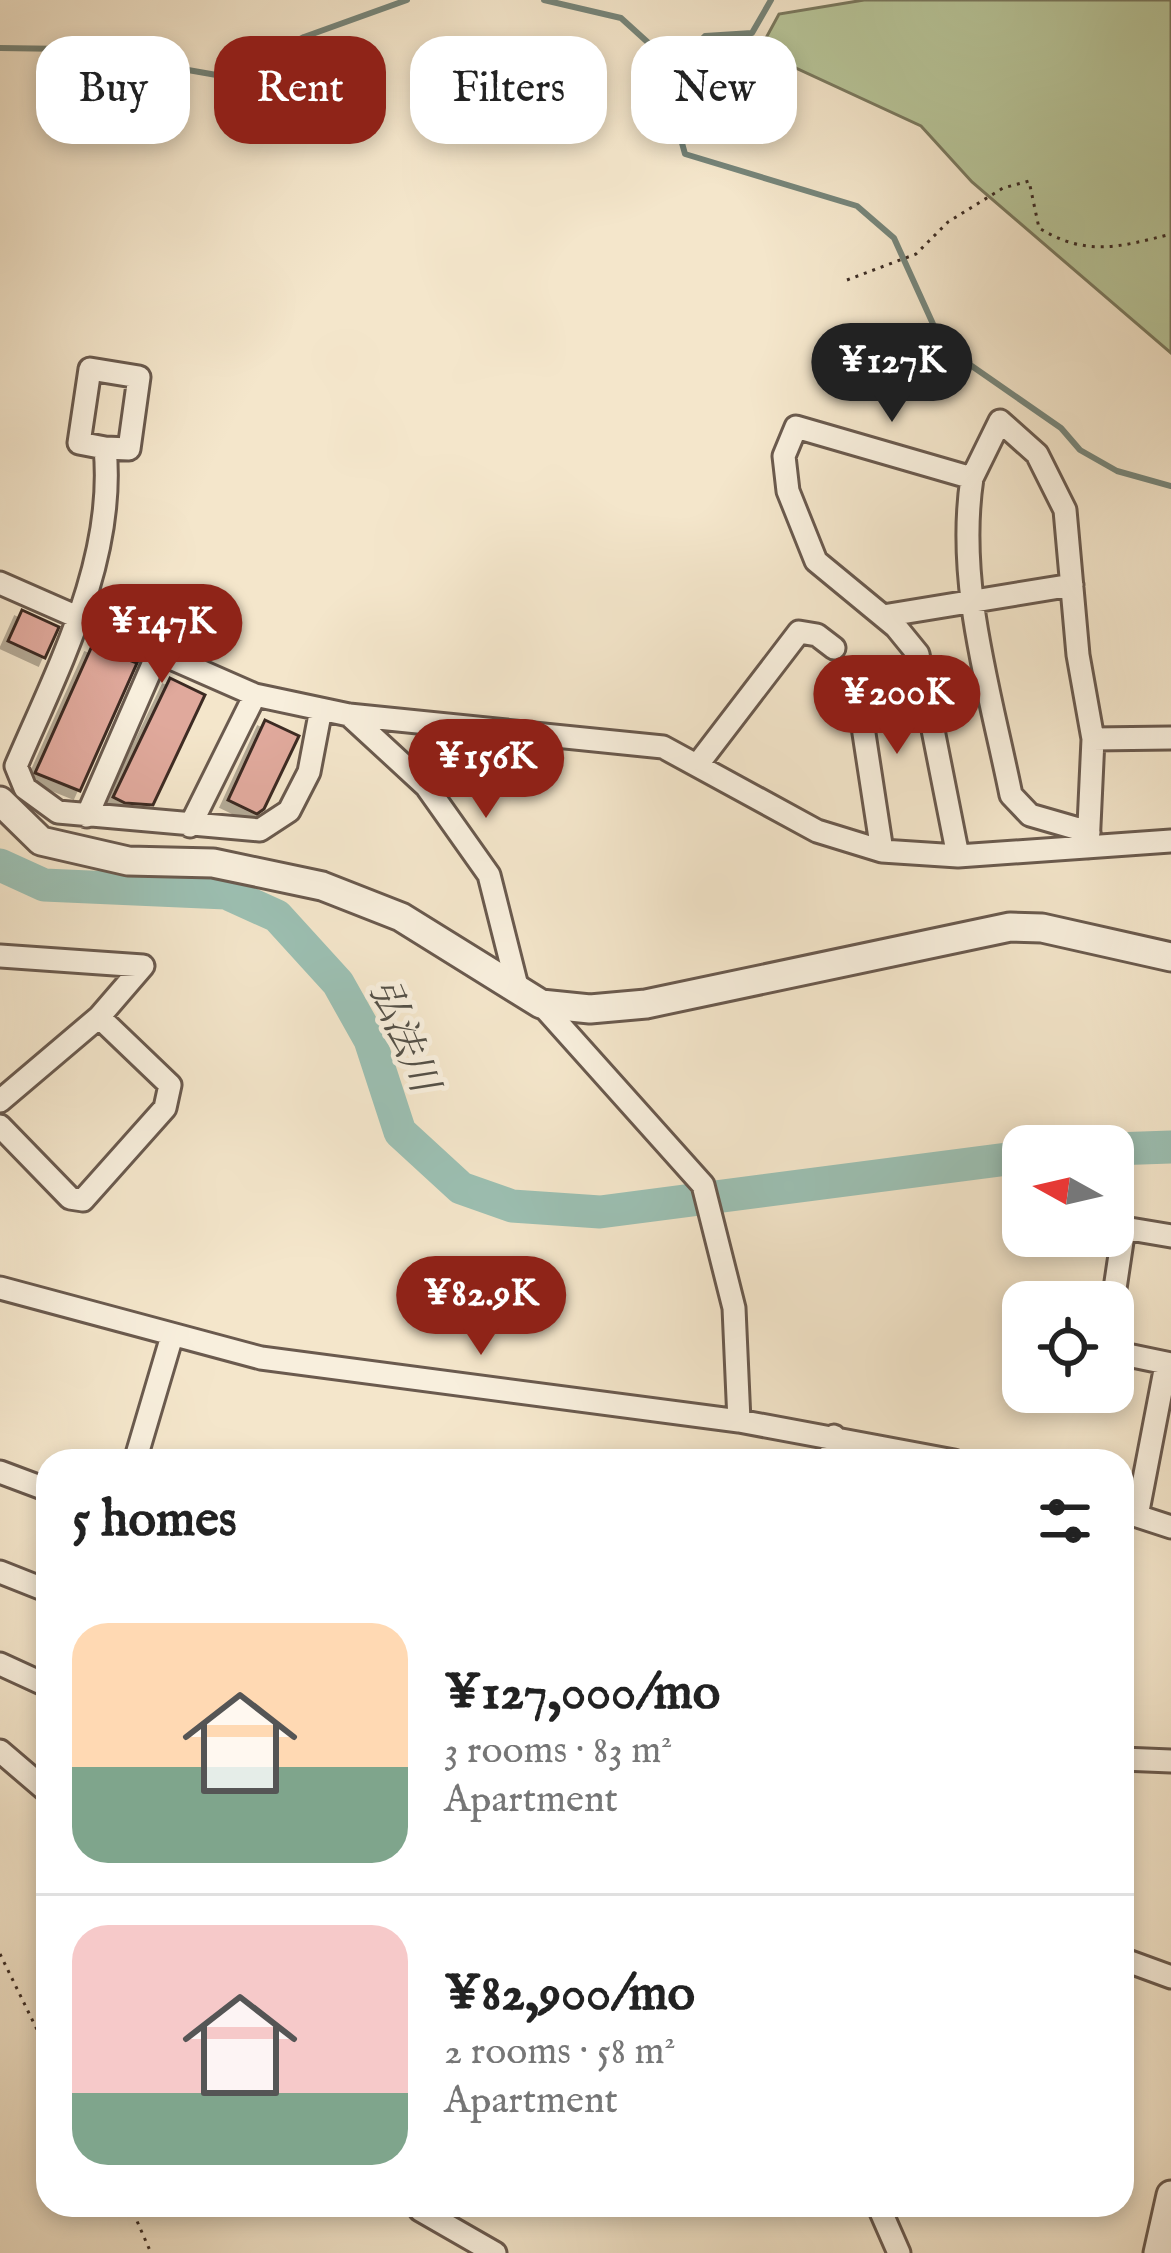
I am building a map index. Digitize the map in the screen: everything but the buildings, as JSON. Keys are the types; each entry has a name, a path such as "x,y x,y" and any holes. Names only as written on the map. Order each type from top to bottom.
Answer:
{"street":[{"path":"1000,421 1037,454 1065,510 1093,739 1089,839 1030,815 1011,795 972,604 964,531 972,478 1000,421"},
{"path":"958,856 918,654 883,616 816,561 788,491 784,455 796,427 972,478"},
{"path":"105,448 102,518 79,620 16,766 25,788 58,812 260,830 289,812 309,772 321,709"},
{"path":"0,583 255,694 349,715 663,747 817,831 882,851 958,856 1089,839 1171,842"},
{"path":"883,616 1072,585"},
{"path":"698,764 799,632 817,635 833,648"},
{"path":"87,816 158,653"},
{"path":"882,851 863,727 920,666"},
{"path":"190,826 255,694"},
{"path":"349,715 426,786 490,875 530,997"},
{"path":"1093,739 1171,738"},
{"path":"0,801 41,841 128,861 212,863 322,886 401,917 530,997 703,1185 734,1308 739,1421"},
{"path":"530,997 590,1009 646,1004 1010,927 1042,928 1171,957"},
{"path":"0,956 143,966 99,1017 0,1101"},
{"path":"0,1126 70,1198 83,1200 165,1108 170,1085 99,1017"},
{"path":"1116,1281 1124,1228 1171,1237"},
{"path":"0,1288 261,1358 739,1421 896,1449"},
{"path":"139,1449 172,1336"},
{"path":"1134,1357 1168,1364 1134,1497"},
{"path":"832,1449 834,1436"},
{"path":"0,1472 36,1486"},
{"path":"1134,1514 1171,1527"},
{"path":"0,1572 36,1586"},
{"path":"0,1664 36,1680"},
{"path":"0,1751 36,1782"},
{"path":"1134,1760 1171,1761"},
{"path":"1134,1963 1171,1977"},
{"path":"1158,2253 1171,2194"},
{"path":"432,2217 495,2253"},
{"path":"883,2217 898,2253"}],"path":[{"path":"847,280 916,254 948,222 1003,188 1029,181 1039,227 1062,242 1090,251 1171,233"},
{"path":"0,1954 36,2028"},
{"path":"136,2217 152,2253"}],"green space":[{"path":"864,0 1171,0 1171,353 972,182 921,126 797,69 797,36 767,36 779,14"}],"waterway":[{"path":"0,48 68,49 228,77 304,37 407,0"},
{"path":"544,0 621,18 675,67 686,89 679,132 685,154 857,206 894,238 943,346 1061,428 1080,450 1117,471 1171,486"},
{"path":"705,36 752,33 771,0"},
{"name":"弘法川","path":"0,865 44,885 226,893 277,916 338,983 370,1040 400,1132 461,1188 512,1206 600,1212 1002,1160"},
{"name":"弘法川","path":"1134,1148 1171,1147"}]}
